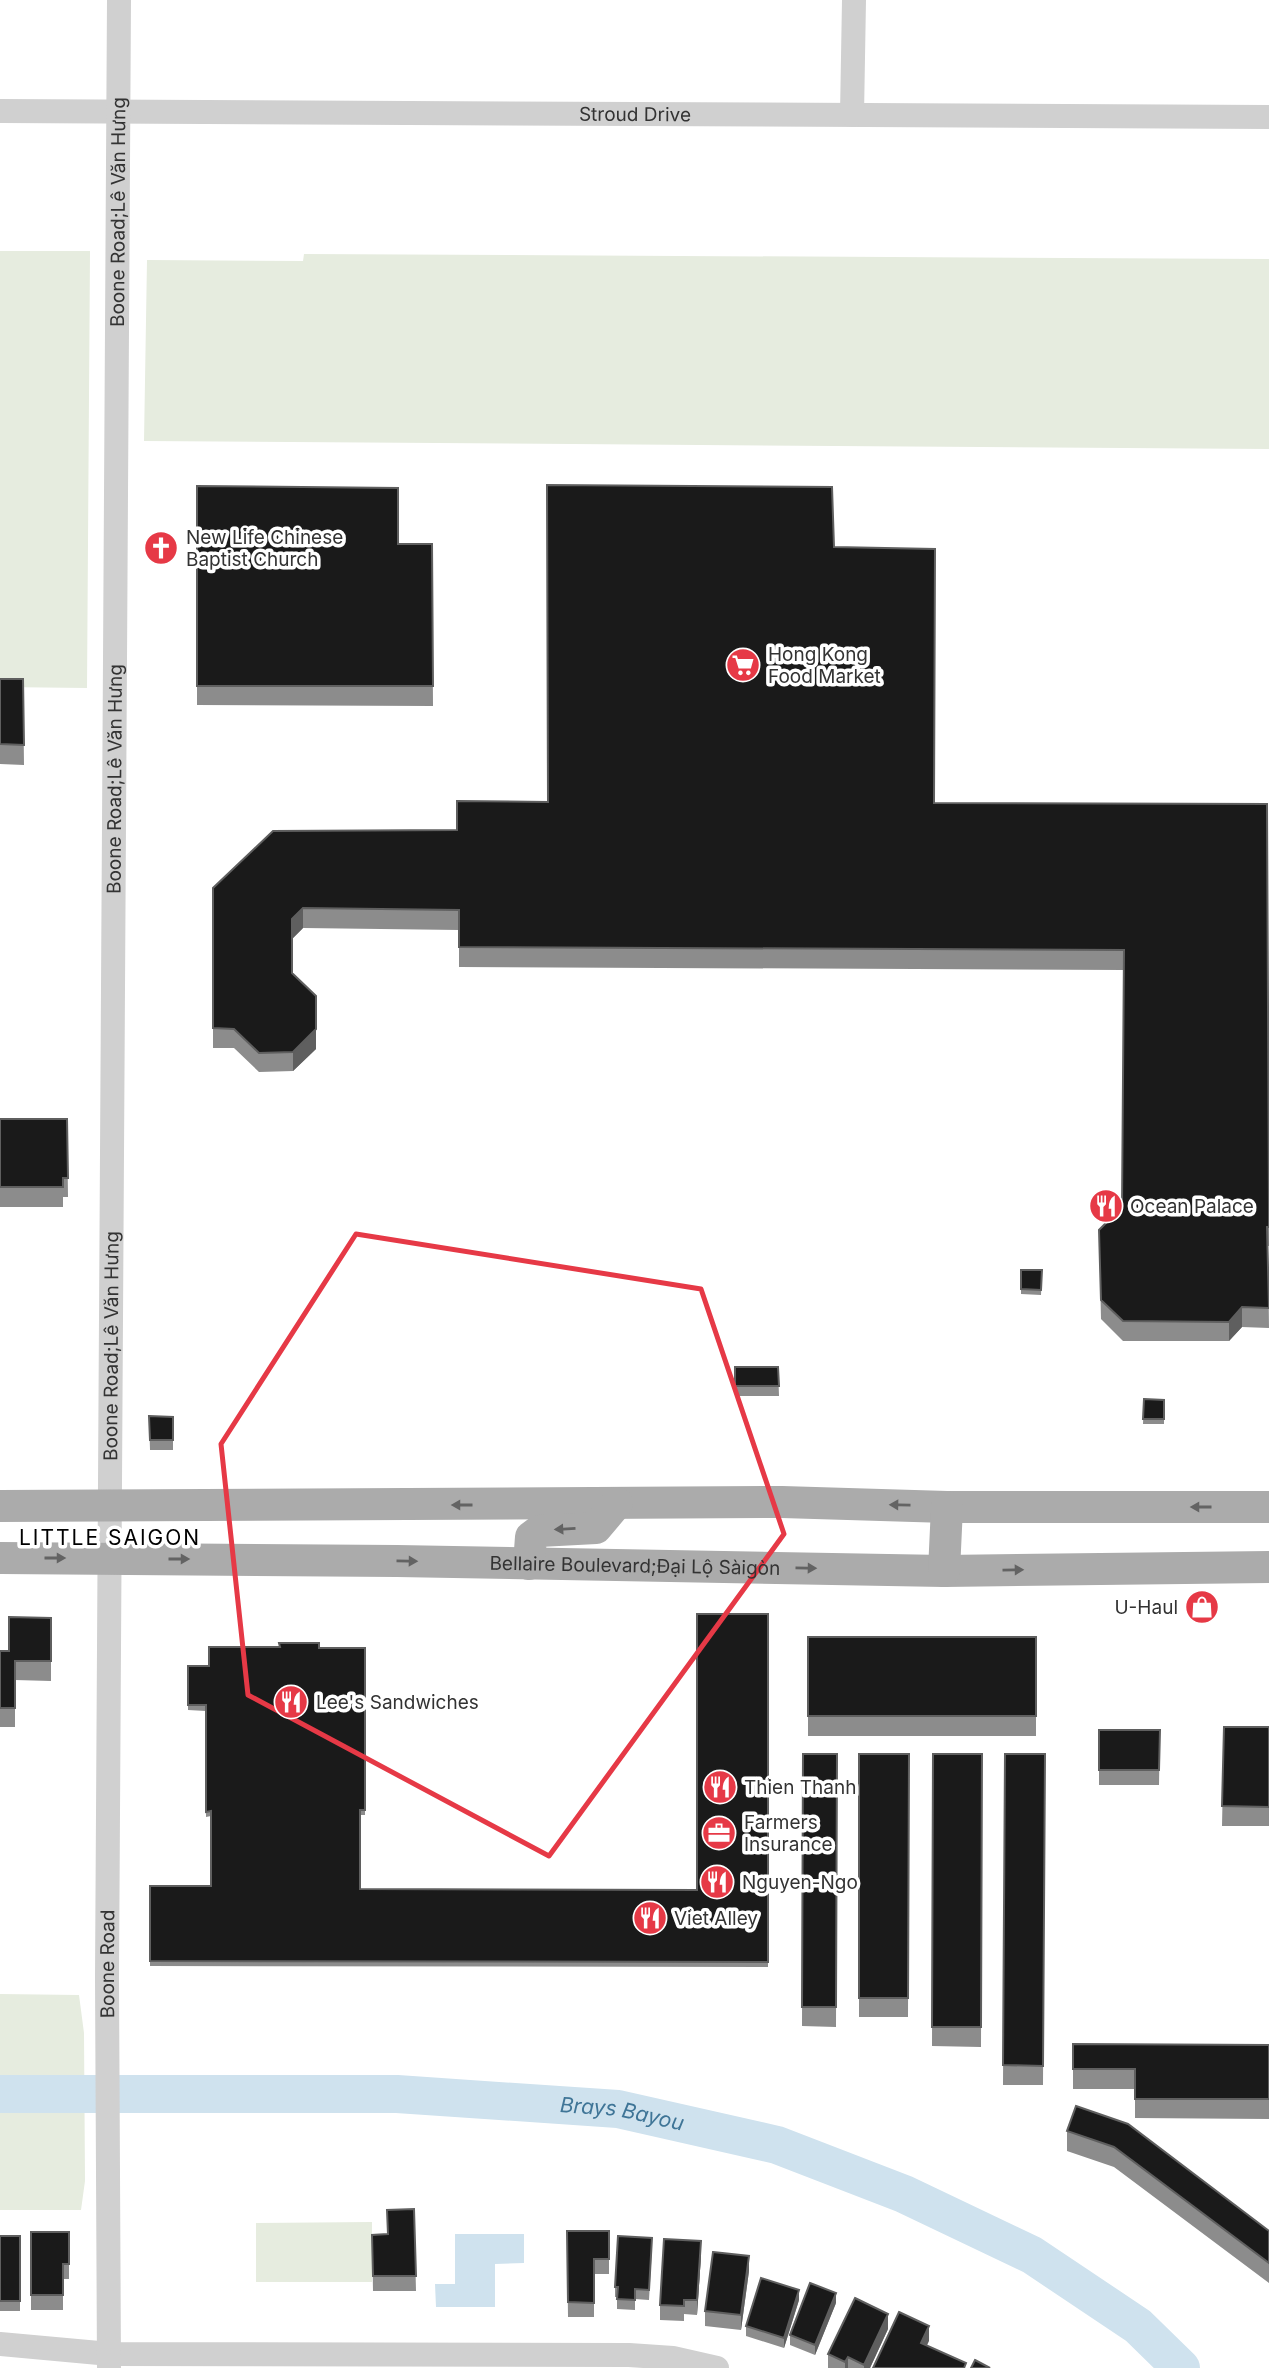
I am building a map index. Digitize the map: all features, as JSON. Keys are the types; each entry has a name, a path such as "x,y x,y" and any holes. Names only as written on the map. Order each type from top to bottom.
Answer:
{"main road":[{"path":"0,1507 782,1502 947,1507 1269,1507"},
{"path":"528,1564 531,1537 539,1531 596,1528 617,1503"},
{"path":"944,1571 947,1507"},
{"name":"Bellaire Boulevard;Đại Lộ Sàigòn","path":"0,1558 944,1571 1269,1567"}],"street":[{"name":"Boone Road;Lê Văn Hưng","path":"111,1558 119,0"},
{"path":"852,115 854,0"},
{"name":"Stroud Drive","path":"0,111 1269,117"},
{"name":"Boone Road","path":"110,2361 107,2024 111,1558"},
{"path":"0,2344 110,2361 629,2356 717,2368"}],"highlighted area":[{"path":"356,1234 701,1289 784,1534 549,1856 248,1695 221,1444"}],"shaded area":[{"path":"0,251 90,251 87,688 0,687"},
{"path":"304,254 1269,259 1269,449 144,441 147,260 303,261"},
{"path":"0,1994 79,1995 84,2033 85,2181 81,2210 0,2210"},
{"path":"372,2222 372,2282 256,2282 256,2223"}],"water":[{"path":"455,2234 524,2234 524,2263 495,2264 495,2307 436,2307 435,2284 455,2284"}],"building":[{"path":"547,485 832,487 834,547 935,549 934,803 1267,804 1269,1308 1242,1307 1229,1322 1123,1321 1101,1300 1099,1230 1122,1207 1124,950 459,947 459,910 303,908 292,919 292,973 316,996 316,1029 293,1052 259,1053 234,1029 213,1028 213,888 273,831 457,830 457,801 548,802"},
{"path":"197,486 398,488 398,544 432,544 433,686 197,686"},
{"path":"0,679 23,679 24,745 0,744"},
{"path":"0,1119 67,1119 68,1178 63,1178 63,1187 0,1187"},
{"path":"1021,1270 1042,1270 1041,1290 1021,1289"},
{"path":"735,1367 778,1367 779,1386 735,1386"},
{"path":"1144,1399 1164,1400 1164,1419 1143,1419"},
{"path":"149,1416 173,1417 173,1440 150,1440"},
{"path":"697,1614 768,1614 768,1962 150,1961 150,1886 211,1886 211,1811 206,1812 206,1705 188,1705 188,1666 209,1666 209,1647 280,1647 279,1643 319,1643 319,1648 365,1648 365,1810 360,1810 360,1889 697,1890"},
{"path":"9,1617 51,1618 51,1661 15,1661 15,1708 0,1708 0,1651 9,1651"},
{"path":"808,1637 1036,1637 1036,1716 808,1716"},
{"path":"1224,1727 1269,1727 1269,1807 1222,1806"},
{"path":"1099,1730 1160,1730 1159,1770 1099,1770"},
{"path":"803,1754 837,1754 836,2007 802,2007"},
{"path":"859,1754 909,1754 908,1998 859,1998"},
{"path":"933,1754 982,1754 981,2027 932,2027"},
{"path":"1005,1754 1045,1754 1043,2066 1003,2065"},
{"path":"1073,2044 1269,2045 1269,2099 1135,2099 1135,2069 1073,2069"},
{"path":"1076,2106 1128,2124 1269,2231 1269,2263 1114,2147 1067,2131"},
{"path":"414,2209 416,2276 373,2276 372,2235 388,2234 387,2210"},
{"path":"567,2231 609,2231 609,2259 594,2259 594,2303 568,2302"},
{"path":"31,2232 69,2232 69,2264 63,2264 63,2295 31,2295"},
{"path":"0,2236 20,2236 20,2301 0,2301"},
{"path":"618,2236 652,2238 649,2290 635,2289 635,2300 617,2299 618,2287 615,2287"},
{"path":"664,2239 701,2241 697,2300 684,2300 684,2306 660,2305"},
{"path":"713,2252 749,2256 741,2315 705,2311"},
{"path":"761,2278 799,2290 784,2338 746,2326"},
{"path":"810,2283 836,2293 815,2345 790,2335"},
{"path":"855,2298 888,2314 864,2365 848,2357 845,2362 828,2354"},
{"path":"899,2312 929,2326 921,2343 966,2363 964,2368 873,2368"},
{"path":"975,2360 990,2368 971,2368"}],"waterway":[{"name":"Brays Bayou","path":"0,2094 397,2094 618,2109 777,2145 904,2194 1032,2255 1138,2326 1181,2368"}],"place":[{"name":"New Life Chinese Baptist Church","path":"161,548"},
{"name":"Hong Kong Food Market","path":"743,665"},
{"name":"Ocean Palace","path":"1106,1206"},
{"name":"U-Haul","path":"1202,1607"},
{"name":"Lee's Sandwiches","path":"291,1702"},
{"name":"Thien Thanh","path":"720,1787"},
{"name":"Farmers Insurance","path":"719,1833"},
{"name":"Nguyen-Ngo","path":"717,1882"},
{"name":"Viet Alley","path":"650,1918"}],"district":[{"name":"LITTLE SAIGON","path":"110,1538"}]}
